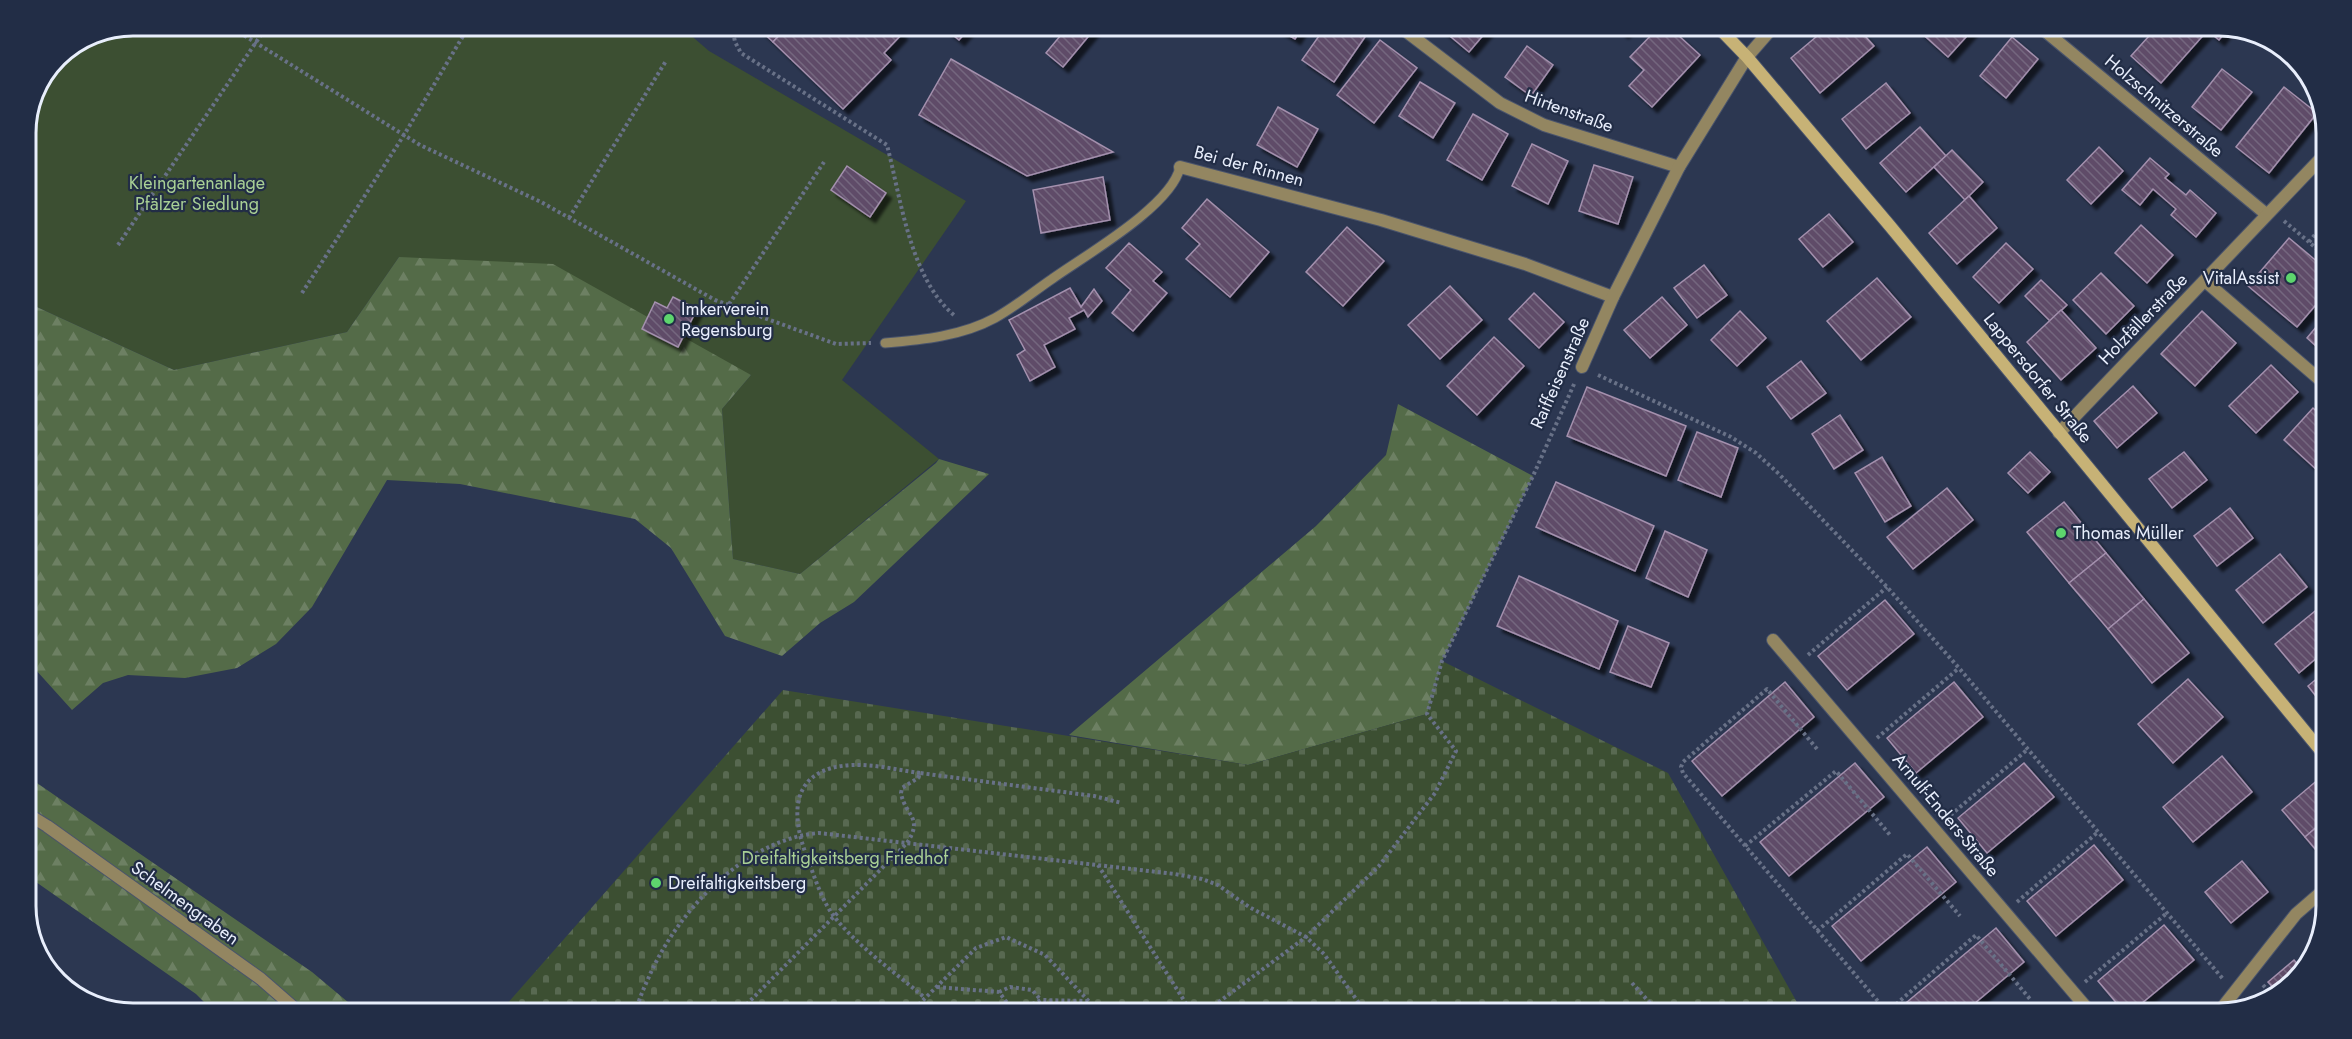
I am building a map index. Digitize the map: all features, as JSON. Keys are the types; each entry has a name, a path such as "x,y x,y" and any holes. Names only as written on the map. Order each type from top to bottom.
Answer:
{"street":[{"name":"Hirtenstraße","path":"1412,36 1500,103 1544,125 1679,167"},
{"name":"Lappersdorfer Straße","path":"1727,36 1890,226 2316,745"},
{"name":"Raiffeisenstraße","path":"1582,367 1679,167 1747,57 1765,36"},
{"name":"Holzschnitzerstraße","path":"2051,36 2270,213"},
{"name":"Holzfällerstraße","path":"2059,433 2316,164"},
{"name":"Bei der Rinnen","path":"1180,167 1392,223 1525,264 1614,297"},
{"path":"2205,281 2316,376"},
{"name":"Arnulf-Enders-Straße","path":"1773,640 2082,1003"},
{"name":"Schelmengraben","path":"36,819 261,979 288,1003"},
{"path":"2227,1002 2296,914 2316,897"}],"lane":[{"name":"Bei der Rinnen","path":"885,343 916,340 970,328 995,318 1137,220 1159,199 1179,173 1180,167"}],"path":[{"path":"245,36 420,145 569,218 715,300 836,344 885,343"},
{"path":"118,245 261,36"},
{"path":"302,293 404,135 463,36"},
{"path":"734,36 741,53 887,145 911,242 928,286 947,309 970,328"},
{"path":"569,218 666,62"},
{"path":"729,304 824,162"},
{"path":"2270,213 2316,249"},
{"path":"2308,242 2316,233"},
{"path":"1582,367 1731,437 1756,453 1779,474 1887,587 2235,993"},
{"name":"Raiffeisenstraße","path":"1306,937 1378,866 1435,793 1456,752 1427,714 1442,662 1533,476 1582,367"},
{"path":"1795,665 1887,587"},
{"path":"1865,748 1959,669"},
{"path":"1817,749 1767,690 1683,762 1681,767 1683,773 1878,1003"},
{"path":"1934,829 2028,749"},
{"path":"926,998 846,931 821,895 798,834 796,807 802,789 808,781 838,767 854,765 1094,796 1122,803"},
{"path":"1745,846 1836,771 1890,835"},
{"path":"749,1003 907,843 914,832 915,824 901,793 902,788 918,778 920,773"},
{"path":"2005,912 2098,832"},
{"path":"638,1003 654,964 673,931 712,885 741,864 782,840 798,834 819,833 1098,864 1202,879 1218,885 1249,907 1306,937 1324,954 1358,1003"},
{"path":"1817,931 1907,854 1960,916"},
{"path":"1098,864 1185,1003"},
{"path":"2073,993 2167,913"},
{"path":"1898,1003 1976,934 2030,999"},
{"path":"1219,1003 1306,937"},
{"path":"921,1003 976,948 1006,938 1045,955 1088,1001"},
{"path":"1632,983 1649,1003"},
{"path":"937,987 999,992 1010,987 1032,990 1041,1000"},
{"path":"999,992 1007,1003"},
{"path":"1034,1003 1041,1000 1088,1001"}],"green space":[{"name":"Kleingartenanlage Pfälzer Siedlung","path":"692,36 709,51 966,201 842,380 939,459 800,574 733,559 722,409 751,375 399,257 347,332 174,370 36,307 36,126 39,108 56,74 69,60 84,49 102,41 120,37"},
{"path":"399,257 553,264 751,375 722,409 733,559 800,574 939,459 989,474 854,602 820,623 782,656 725,636 671,548 635,519 460,484 387,480 312,607 276,644 237,668 185,678 128,675 103,683 72,710 36,670 36,307 174,370 347,332"},
{"path":"1398,404 1533,476 1442,661 1427,714 1248,765 1069,735 1316,526 1386,455"},
{"name":"Dreifaltigkeitsberg Friedhof","path":"1442,661 1668,773 1797,1003 508,1003 783,690 1248,765 1427,714"},
{"path":"36,782 312,972 349,1003 205,1003 196,994 36,882"}],"building":[{"path":"767,36 779,36 773,42"},
{"path":"779,36 900,36 884,53 891,60 843,109 773,42"},
{"path":"1060,36 1089,36 1063,67 1046,53"},
{"path":"1319,36 1365,37 1334,82 1302,60"},
{"path":"1450,36 1483,36 1469,52"},
{"path":"1650,36 1679,36 1700,55 1652,107 1629,86 1644,70 1630,57"},
{"path":"1817,36 1865,36 1874,46 1820,93 1791,58"},
{"path":"1925,36 1967,36 1948,57"},
{"path":"2149,36 2203,36 2161,83 2131,56"},
{"path":"2012,37 2038,59 2006,98 1980,76"},
{"path":"1380,40 1417,68 1374,123 1337,95"},
{"path":"1527,46 1553,65 1531,96 1505,77"},
{"path":"951,59 1113,152 1027,176 919,115"},
{"path":"2222,69 2252,92 2221,130 2192,107"},
{"path":"1420,82 1455,103 1433,138 1399,116"},
{"path":"1886,83 1910,113 1866,149 1842,119"},
{"path":"2284,87 2313,110 2314,116 2269,173 2236,147"},
{"path":"1278,107 1318,129 1297,167 1257,145"},
{"path":"1473,114 1508,134 1482,180 1447,160"},
{"path":"1920,127 1946,156 1906,192 1880,163"},
{"path":"1532,144 1568,161 1548,204 1512,186"},
{"path":"2099,147 2123,171 2091,204 2067,180"},
{"path":"1952,150 1983,182 1965,200 1934,167"},
{"path":"2150,158 2169,174 2165,178 2186,195 2190,190 2216,213 2196,237 2171,215 2176,209 2153,189 2140,205 2122,190"},
{"path":"1594,165 1633,177 1618,224 1579,211"},
{"path":"847,166 886,193 870,217 831,190"},
{"path":"1103,177 1110,220 1041,233 1033,190"},
{"path":"1969,196 1997,228 1957,264 1929,233"},
{"path":"1207,199 1269,252 1230,297 1186,259 1200,244 1182,228"},
{"path":"1829,214 1853,242 1823,267 1799,239"},
{"path":"2141,225 2173,255 2147,283 2115,253"},
{"path":"1347,227 1384,261 1343,306 1306,272"},
{"name":"VitalAssist","path":"2289,238 2316,261 2316,305 2297,327 2248,286"},
{"path":"1129,243 1162,272 1153,281 1167,293 1133,331 1112,313 1131,290 1106,268"},
{"path":"2006,243 2033,269 1999,303 1973,277"},
{"path":"1704,265 1727,295 1697,318 1674,288"},
{"path":"2101,273 2134,306 2106,334 2073,300"},
{"path":"1877,278 1911,317 1861,360 1827,321"},
{"path":"2041,280 2067,305 2050,321 2025,296"},
{"path":"1450,286 1482,320 1440,359 1408,325"},
{"path":"1070,288 1081,307 1094,289 1102,301 1088,317 1084,310 1069,318 1075,329 1044,345 1055,367 1030,381 1017,355 1025,350 1009,320"},
{"path":"1534,293 1564,322 1539,348 1509,319"},
{"name":"Imkerverein Regensburg","path":"673,297 697,309 678,347 642,329 655,302 667,308"},
{"path":"1662,297 1687,325 1650,358 1624,330"},
{"path":"2061,310 2096,348 2061,380 2027,342"},
{"path":"1740,311 1766,338 1737,366 1711,340"},
{"path":"2202,311 2236,343 2195,386 2161,354"},
{"path":"2316,327 2316,346 2307,338"},
{"path":"1494,337 1524,366 1477,415 1447,386"},
{"path":"1801,361 1826,393 1791,419 1767,387"},
{"path":"2271,365 2298,392 2256,433 2229,406"},
{"path":"2133,386 2157,413 2117,448 2094,421"},
{"path":"1587,387 1686,426 1666,476 1567,436"},
{"path":"2313,408 2316,411 2316,469 2284,440"},
{"path":"1840,415 1863,450 1834,469 1812,434"},
{"path":"1697,432 1738,448 1721,497 1678,480"},
{"path":"2030,452 2050,472 2028,493 2008,473"},
{"path":"2184,452 2207,480 2172,508 2149,479"},
{"path":"1882,457 1911,506 1885,522 1855,473"},
{"path":"1556,482 1654,526 1635,571 1536,527"},
{"path":"1947,488 1973,520 1913,569 1887,537"},
{"path":"2064,502 2106,553 2069,583 2027,532"},
{"path":"2230,508 2253,538 2217,566 2194,536"},
{"path":"1665,531 1707,550 1688,597 1646,578"},
{"path":"2106,553 2144,599 2108,629 2069,583"},
{"path":"2280,554 2307,587 2263,623 2236,590"},
{"path":"1519,576 1618,621 1599,669 1497,626"},
{"path":"2144,599 2189,653 2152,683 2108,629"},
{"path":"1885,600 1914,634 1847,690 1818,656"},
{"path":"2316,610 2316,659 2299,673 2275,644"},
{"path":"1628,626 1669,643 1651,687 1610,672"},
{"path":"2188,679 2223,717 2173,763 2138,724"},
{"path":"2316,679 2316,696 2308,686"},
{"path":"1785,682 1814,717 1722,796 1692,761"},
{"path":"1954,682 1983,717 1916,773 1887,738"},
{"path":"2222,756 2252,792 2193,842 2163,807"},
{"path":"1855,763 1884,797 1789,876 1760,842"},
{"path":"2024,763 2054,797 1987,853 1958,818"},
{"path":"2316,781 2316,828 2305,837 2282,810"},
{"path":"2316,828 2316,850 2305,837"},
{"path":"2094,845 2123,880 2056,936 2027,901"},
{"path":"1927,847 1956,882 1861,961 1832,926"},
{"path":"2242,861 2268,892 2231,923 2205,892"},
{"path":"2164,925 2194,960 2142,1003 2117,1003 2098,981"},
{"path":"1996,928 2024,962 1975,1003 1906,1003"},
{"path":"2294,960 2297,963 2273,987 2268,982"}],"place":[{"name":"VitalAssist","path":"2291,278"},
{"name":"Imkerverein Regensburg","path":"669,319"},
{"name":"Thomas Müller","path":"2061,533"},
{"name":"Dreifaltigkeitsberg","path":"656,883"}]}
